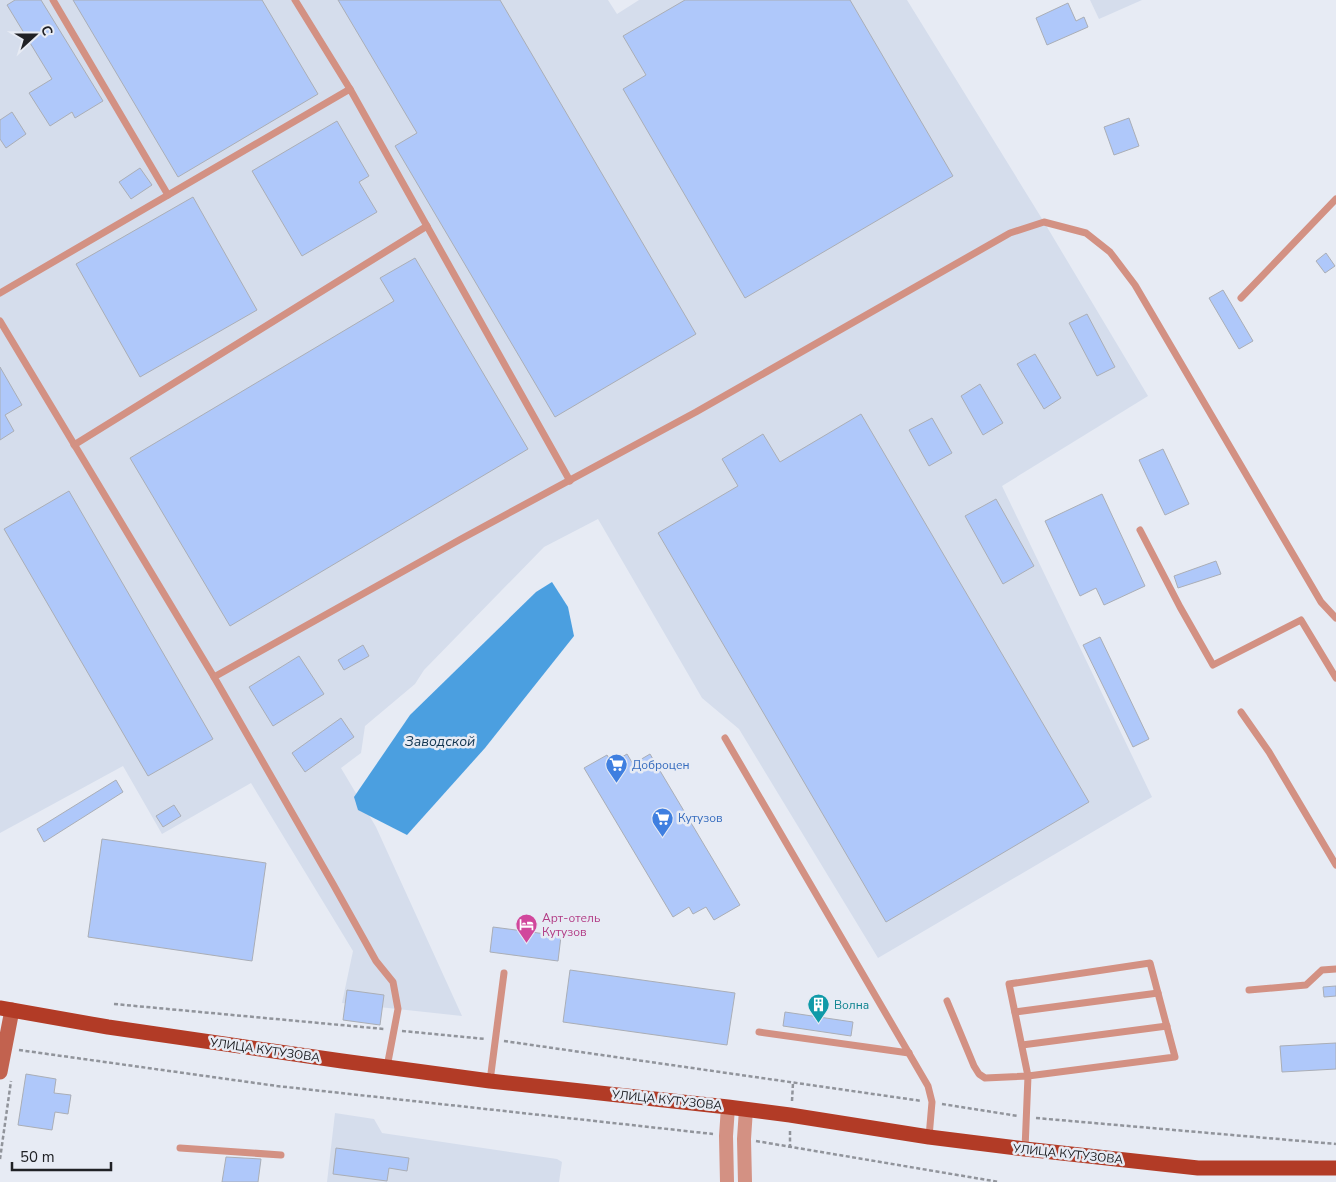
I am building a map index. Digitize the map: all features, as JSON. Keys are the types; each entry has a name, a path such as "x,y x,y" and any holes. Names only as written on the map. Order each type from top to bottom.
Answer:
{"main road":[{"path":"6,1009 4,1048 6,1074"},
{"name":"УЛИЦА КУТУЗОВА","path":"6,1009 108,1027 387,1067 490,1081 746,1109 929,1137 1025,1149 1198,1168 1336,1168"}],"street":[{"path":"727,1182 726,1136 728,1107"},
{"path":"745,1182 744,1139 746,1109"}],"lane":[{"path":"53,0 168,195"},
{"path":"296,0 350,89 570,480"},
{"path":"0,293 350,89"},
{"path":"1241,298 1336,199"},
{"path":"214,677 461,539 696,412 1010,233 1044,222 1086,233 1110,252 1135,286 1321,602 1336,618"},
{"path":"74,445 427,226"},
{"path":"0,321 214,677 376,961 393,982 398,1009 387,1067"},
{"path":"1140,530 1180,607 1213,664 1301,620 1336,678"},
{"path":"1241,712 1269,752 1336,866"},
{"path":"725,738 928,1086 932,1102 929,1137"},
{"path":"947,1001 974,1066 979,1074 985,1078 1028,1076 1175,1057 1150,963 1010,984 1028,1076 1025,1149"},
{"path":"1249,990 1306,985 1322,970 1336,969"},
{"path":"490,1081 504,973"},
{"path":"1015,1012 1158,993"},
{"path":"1022,1045 1167,1026"},
{"path":"759,1032 909,1054"},
{"path":"180,1148 281,1155"}],"path":[{"path":"114,1004 496,1040 932,1102 1027,1118 1336,1144"},
{"path":"4,1048 277,1086 726,1136"},
{"path":"0,1159 6,1074"},
{"path":"744,1139 999,1182"}],"shaded area":[{"path":"0,0 608,0 617,14 639,0 907,0 1044,222 1148,396 1002,486 1152,797 878,958 739,729 702,698 598,519 544,547 424,670 415,684 365,726 361,753 341,768 376,827 462,1016 342,1003 353,951 251,783 162,834 123,766 0,833"},
{"path":"1090,0 1142,0 1099,19"},
{"path":"335,1113 374,1119 382,1133 557,1159 562,1162 559,1182 327,1182"}],"water":[{"name":"Заводской","path":"552,582 568,607 574,636 485,748 407,835 358,810 354,797 410,715 536,592"}],"building":[{"path":"15,0 41,0 103,101 75,118 72,112 50,126 29,93 52,79 7,5"},
{"path":"73,0 262,0 318,94 178,177"},
{"path":"338,0 500,0 696,334 555,417 395,146 417,133"},
{"path":"685,0 850,0 953,176 745,298 623,89 646,75 623,36"},
{"path":"1068,3 1076,21 1084,17 1088,27 1047,45 1036,18"},
{"path":"12,112 26,134 6,148 0,139 0,120"},
{"path":"1129,118 1139,146 1114,155 1104,127"},
{"path":"337,121 369,176 359,182 377,212 302,256 252,171"},
{"path":"140,168 152,185 131,199 119,182"},
{"path":"193,197 257,310 140,377 76,264"},
{"path":"1326,253 1335,266 1325,273 1316,261"},
{"path":"415,258 528,449 230,626 130,458 394,301 380,278"},
{"path":"1223,290 1253,341 1239,349 1209,298"},
{"path":"1087,314 1115,367 1097,376 1069,323"},
{"path":"1035,354 1061,398 1044,409 1017,364"},
{"path":"0,367 22,405 5,415 14,431 0,440"},
{"path":"980,384 1003,423 983,435 961,396"},
{"path":"861,414 1089,802 886,922 658,533 738,486 722,459 763,434 780,462"},
{"path":"932,418 952,453 929,466 909,430"},
{"path":"1163,449 1189,504 1165,515 1139,460"},
{"path":"69,491 213,739 148,776 4,529"},
{"path":"1102,494 1145,586 1104,605 1096,588 1080,596 1045,521"},
{"path":"996,499 1034,566 1003,584 965,516"},
{"path":"1216,561 1221,574 1178,588 1174,576"},
{"path":"1100,637 1149,739 1133,747 1083,645"},
{"path":"363,645 369,656 344,670 338,660"},
{"path":"299,656 324,694 273,726 249,687"},
{"path":"341,718 354,737 305,772 292,753"},
{"name":"Кутузов","path":"627,754 633,764 650,754 740,905 714,920 706,907 693,914 689,907 673,917 584,768 607,755 612,763"},
{"path":"116,780 123,792 44,842 37,829"},
{"path":"174,805 181,816 163,827 156,816"},
{"path":"102,839 266,863 252,961 88,937"},
{"name":"Арт-отель Кутузов","path":"493,927 561,936 558,961 490,952"},
{"path":"570,970 735,993 727,1045 563,1022"},
{"path":"1336,986 1336,996 1324,997 1323,987"},
{"path":"347,990 384,995 380,1025 343,1020"},
{"name":"Волна","path":"785,1012 853,1022 851,1036 783,1026"},
{"path":"1336,1043 1336,1069 1282,1072 1280,1046"},
{"path":"26,1074 56,1079 54,1093 71,1095 68,1114 55,1112 52,1130 18,1125"},
{"path":"336,1148 409,1158 407,1171 389,1168 387,1181 333,1174"},
{"path":"226,1157 261,1159 258,1182 222,1182"}],"place":[{"name":"Доброцен","path":"616,784"},
{"name":"Кутузов","path":"662,837"},
{"name":"Арт-отель Кутузов","path":"526,944"},
{"name":"Волна","path":"818,1024"}]}
